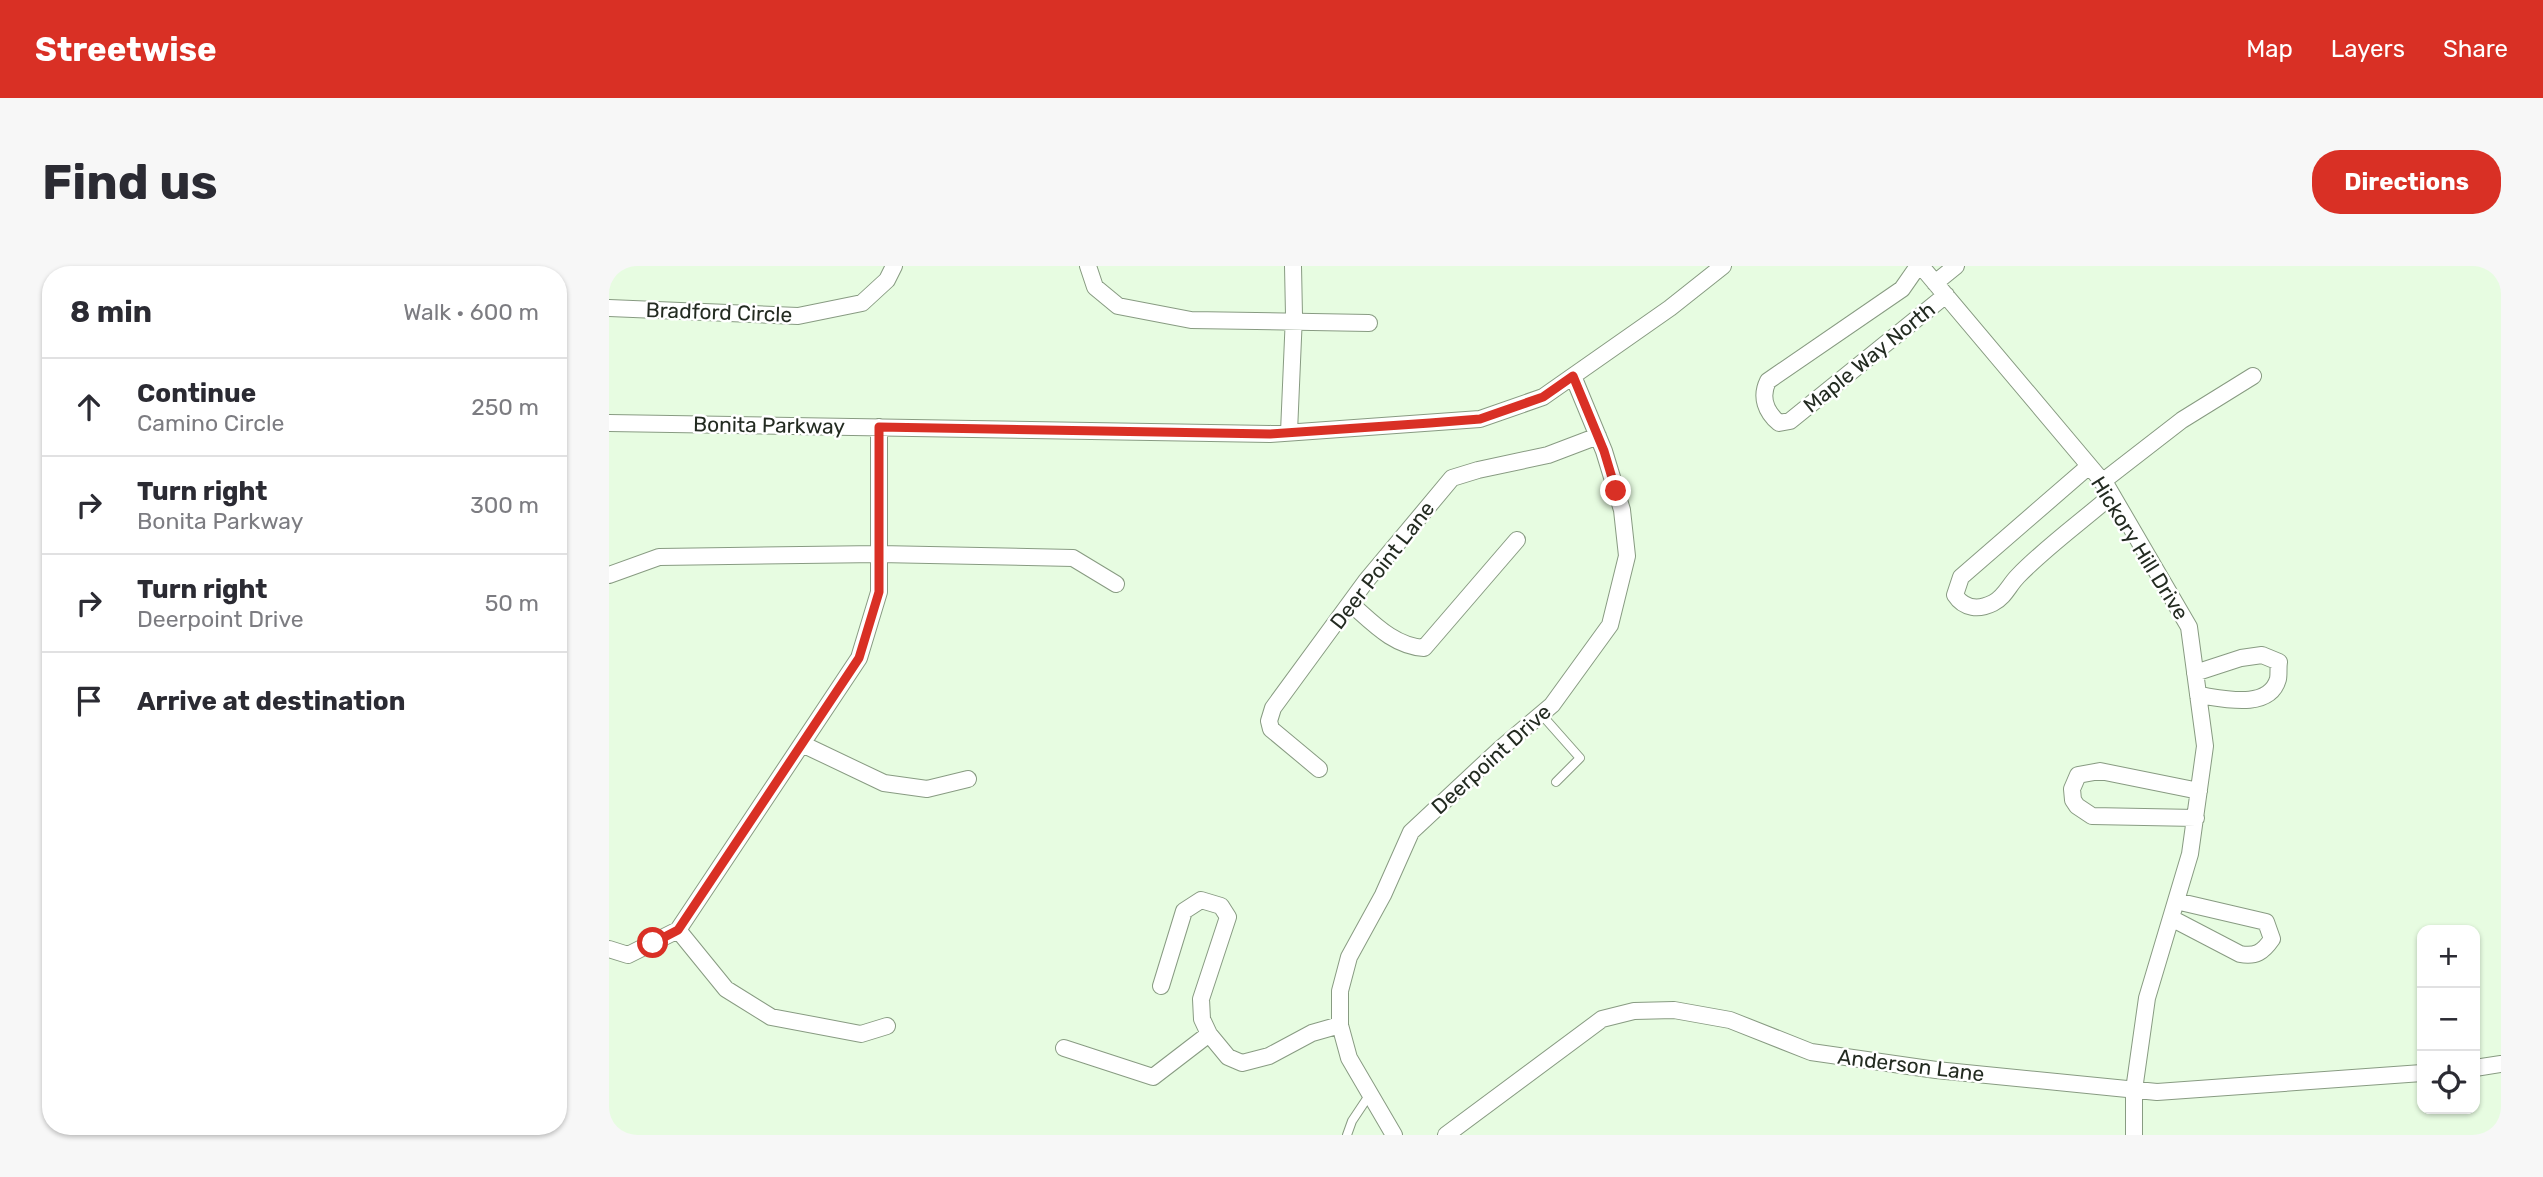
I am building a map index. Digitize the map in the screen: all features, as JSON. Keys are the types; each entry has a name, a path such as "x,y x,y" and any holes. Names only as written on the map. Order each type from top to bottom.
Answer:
{"street":[{"name":"Bradford Circle","path":"609,308 798,316 862,303 887,280 894,266"},
{"path":"1088,266 1095,288 1118,306 1191,320 1369,323"},
{"path":"1289,432 1293,266"},
{"name":"Bonita Parkway","path":"609,423 1289,432 1480,419 1543,397 1704,273 1723,266"},
{"name":"Hickory Hill Drive","path":"1919,266 2107,488 2189,627 2204,746 2190,854 2147,998 2134,1090 2134,1135"},
{"name":"Maple Way North","path":"1919,266 1902,289 1768,381 1763,391 1769,414 1779,423 1790,421 1941,289"},
{"path":"1941,289 1956,266"},
{"name":"Deerpoint Drive","path":"1394,1135 1349,1058 1341,1025 1340,992 1349,957 1383,895 1412,832 1500,748 1552,705 1610,625 1627,556 1622,510 1598,436 1573,376"},
{"path":"2089,466 1961,577 1955,595 1958,600 1967,606 1975,607 1996,602 2016,577 2107,488 2182,420 2253,376"},
{"path":"609,949 628,955 678,930 859,658 879,592 879,427"},
{"name":"Deer Point Lane","path":"1319,769 1271,729 1269,721 1273,708 1350,603 1452,478 1548,455 1598,436"},
{"path":"1350,603 1396,641 1424,648 1517,540"},
{"path":"609,575 659,557 879,554 1073,558 1116,584"},
{"path":"2195,673 2241,658 2262,655 2279,662 2278,680 2266,695 2242,700 2198,695"},
{"path":"802,744 884,783 927,789 968,779"},
{"path":"2196,818 2092,816 2077,806 2073,800 2072,789 2078,775 2100,771 2199,791"},
{"path":"1161,986 1184,911 1201,900 1221,906 1228,917 1201,999 1202,1019 1209,1034 1228,1056 1243,1063 1269,1056 1312,1033 1341,1025"},
{"path":"2171,918 2240,954 2249,956 2263,952 2272,939 2266,922 2176,901"},
{"path":"678,930 726,989 771,1017 861,1034 887,1026"},
{"name":"Anderson Lane","path":"1446,1135 1602,1018 1634,1011 1674,1010 1730,1020 1811,1052 1936,1070 2157,1092 2417,1073"},
{"path":"1064,1048 1153,1077 1209,1034"},
{"path":"2480,1067 2501,1064"}],"lane":[{"path":"1541,714 1580,758 1556,782"},
{"path":"1347,1135 1352,1121 1370,1094"}],"route":[{"path":"653,943 678,930 859,658 879,592 879,427 1270,434 1430,423 1480,419 1543,397 1573,376 1604,451 1616,491"}]}
